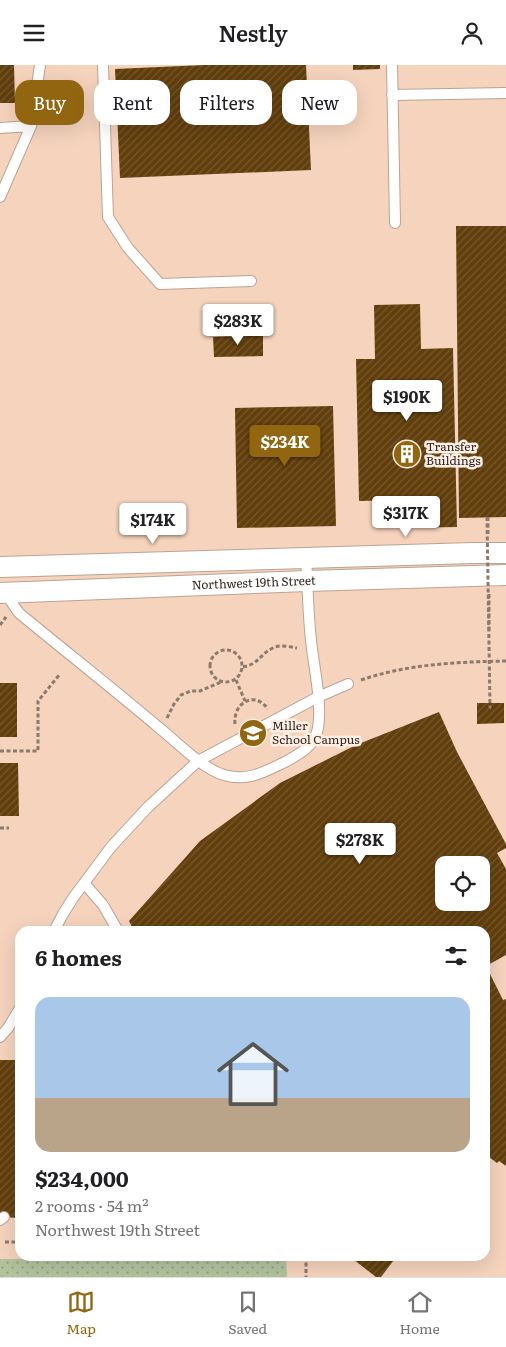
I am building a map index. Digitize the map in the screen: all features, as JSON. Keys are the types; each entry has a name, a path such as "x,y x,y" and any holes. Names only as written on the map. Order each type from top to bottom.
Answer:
{"street":[{"name":"Northwest 19th Street","path":"0,567 506,553"},
{"name":"Northwest 19th Street","path":"1,589 307,581 497,579"}],"lane":[{"path":"0,197 32,126 40,65"},
{"path":"103,65 108,217 128,248 160,284 251,281"},
{"path":"392,65 395,223"},
{"path":"392,95 506,93"},
{"path":"0,128 32,126"},
{"path":"1,589 19,613 198,761 218,773 231,776 254,776 268,771 309,747 318,730 318,697 312,647 306,559"},
{"path":"57,926 84,883 111,847 130,826 198,761 318,697 348,684"},
{"path":"84,883 103,905 115,926"},
{"path":"0,1037 15,1016"}],"path":[{"path":"488,543 487,517 491,709"},
{"path":"490,632 497,579"},
{"path":"0,625 6,617"},
{"path":"243,667 256,663 260,657 274,647 301,648"},
{"path":"167,718 181,695 191,691 200,691 221,682 236,680 243,667 240,657 232,651 227,650 217,653 211,661 210,671 221,682"},
{"path":"348,684 374,675 426,665 506,661"},
{"path":"0,751 38,751 38,701 60,674"},
{"path":"236,680 246,701"},
{"path":"236,727 235,715 241,704 246,701 260,701 269,710"},
{"path":"0,828 8,828"},
{"path":"5,1242 15,1242"},
{"path":"306,1261 306,1277"}],"shaded area":[{"path":"0,65 506,65 506,1277 0,1277"}],"green space":[{"path":"0,1259 15,1259 15,1261 286,1261 287,1277 0,1277"}],"building":[{"path":"0,65 14,65 15,103 0,103"},
{"path":"204,65 306,65 307,80 282,80 282,125 309,125 311,170 120,178 118,125 170,125 170,80 116,80 115,69"},
{"path":"353,65 380,65 380,69 353,70"},
{"path":"456,226 506,226 506,517 459,518"},
{"name":"Transfer Buildings","path":"420,304 421,349 453,348 457,527 401,528 401,500 359,501 356,359 375,359 374,305"},
{"path":"263,335 263,356 214,357 213,337"},
{"path":"333,406 336,526 237,528 235,408"},
{"path":"0,683 17,683 17,737 0,737"},
{"path":"477,703 504,703 504,723 477,724"},
{"path":"439,712 457,752 506,844 506,848 497,853 506,869 506,955 490,964 490,926 132,926 129,921 200,841 280,783 356,745"},
{"path":"0,763 18,763 19,816 0,816"},
{"path":"490,974 503,1000 506,999 506,1166 499,1161 497,1163 490,1158"},
{"path":"0,1060 15,1060 15,1218 0,1217"},
{"path":"355,1261 393,1261 381,1277 376,1277"}],"place":[{"name":"Transfer Buildings","path":"407,454"},
{"name":"Miller School Campus","path":"253,733"}]}
